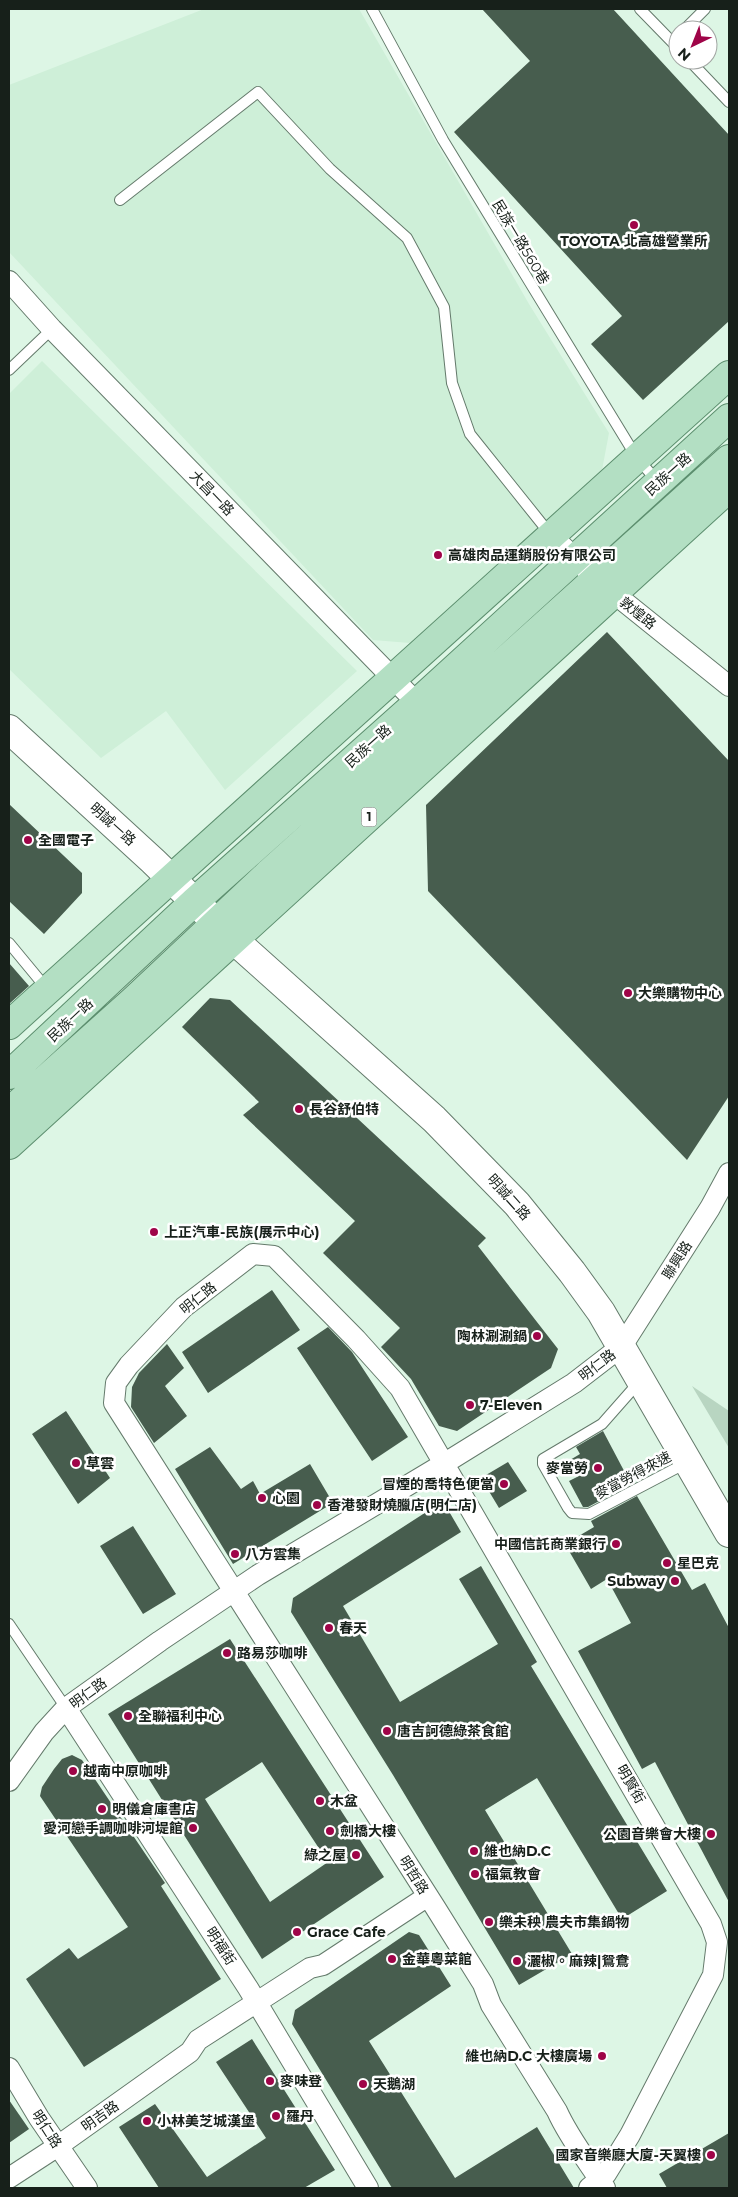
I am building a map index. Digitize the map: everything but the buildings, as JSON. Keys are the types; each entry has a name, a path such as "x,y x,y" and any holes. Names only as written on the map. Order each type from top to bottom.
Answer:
{"main road":[{"path":"9,1025 729,375"},
{"name":"民族一路","path":"9,1075 194,902 417,703 729,418"},
{"name":"民族一路","path":"9,1145 225,931 605,586 729,459"},
{"name":"民族一路","path":"605,586 729,488"},
{"name":"民族一路","path":"9,1112 134,1000 225,931"}],"street":[{"name":"大昌一路","path":"9,281 52,329 417,703"},
{"name":"敦煌路","path":"551,535 605,586 729,686"},
{"name":"明誠一路","path":"9,729 225,931"},
{"name":"明誠二路","path":"225,931 434,1118 503,1189 572,1272 622,1346 729,1533"},
{"name":"聯興路","path":"622,1346 728,1180"},
{"name":"明仁路","path":"234,1590 114,1403 116,1383 129,1366 184,1307 253,1254 274,1256 356,1339 400,1388 445,1463"},
{"name":"明仁路","path":"9,1781 44,1732 66,1708 234,1590 445,1463 574,1382 622,1346"},
{"name":"明賢街","path":"445,1463 711,1924 717,1942 713,1975 603,2184"},
{"name":"明哲路","path":"234,1590 428,1896 482,1984 491,2005 557,2111 578,2132 603,2184"},
{"name":"明福街","path":"66,1708 259,2008 368,2188"},
{"name":"明吉路","path":"9,2178 58,2146 190,2052 204,2051 259,2008 315,1978 323,1965 428,1896"},
{"name":"明仁路","path":"9,2068 87,2188"}],"lane":[{"name":"民族一路560巷","path":"372,9 443,140 637,458 658,482"},
{"path":"640,9 668,35"},
{"path":"694,20 706,9"},
{"path":"699,70 729,102"},
{"path":"120,200 258,92 330,169 407,238 444,307 452,383 470,434 551,535"},
{"path":"9,370 52,329"},
{"path":"9,943 48,990"},
{"name":"麥當勞得來速","path":"641,1380 602,1424 543,1459 543,1464 568,1508 572,1512 589,1514 688,1461"},
{"path":"9,1624 66,1708"}],"shaded area":[{"path":"204,9 359,9 529,304 609,433 602,470 410,643 373,640 9,252 9,85"},
{"path":"42,361 357,671 225,790 166,711 101,758 9,669 9,394"},
{"path":"692,1386 729,1411 729,1448"}],"place":[{"name":"TOYOTA 北高雄營業所","path":"634,225"},
{"name":"高雄肉品運銷股份有限公司","path":"438,555"},
{"name":"全國電子","path":"28,840"},
{"name":"大樂購物中心","path":"628,993"},
{"name":"長谷舒伯特","path":"299,1109"},
{"name":"上正汽車-民族(展示中心)","path":"154,1232"},
{"name":"陶林涮涮鍋","path":"537,1336"},
{"name":"7-Eleven","path":"470,1405"},
{"name":"草雲","path":"76,1463"},
{"name":"麥當勞","path":"598,1468"},
{"name":"冒煙的喬特色便當","path":"504,1484"},
{"name":"心園","path":"262,1498"},
{"name":"香港發財燒臘店(明仁店)","path":"317,1505"},
{"name":"中國信託商業銀行","path":"616,1544"},
{"name":"八方雲集","path":"235,1554"},
{"name":"星巴克","path":"667,1563"},
{"name":"Subway","path":"675,1581"},
{"name":"春天","path":"329,1628"},
{"name":"路易莎咖啡","path":"227,1653"},
{"name":"全聯福利中心","path":"128,1716"},
{"name":"唐吉訶德綠茶食館","path":"387,1731"},
{"name":"越南中原咖啡","path":"73,1771"},
{"name":"木盆","path":"320,1801"},
{"name":"明儀倉庫書店","path":"102,1809"},
{"name":"愛河戀手調咖啡河堤館","path":"193,1828"},
{"name":"劍橋大樓","path":"330,1831"},
{"name":"公園音樂會大樓","path":"711,1834"},
{"name":"維也納D.C","path":"474,1851"},
{"name":"綠之屋","path":"356,1855"},
{"name":"福氣教會","path":"475,1874"},
{"name":"樂未秧 農夫市集鍋物","path":"489,1922"},
{"name":"Grace Cafe","path":"297,1932"},
{"name":"金華粵菜館","path":"392,1959"},
{"name":"灑椒。麻辣|鴛鴦","path":"517,1961"},
{"name":"維也納D.C 大樓廣場","path":"602,2056"},
{"name":"麥味登","path":"270,2081"},
{"name":"天鵝湖","path":"363,2084"},
{"name":"羅丹","path":"276,2116"},
{"name":"小林美芝城漢堡","path":"147,2121"},
{"name":"國家音樂廳大廈-天翼樓","path":"711,2155"}]}
